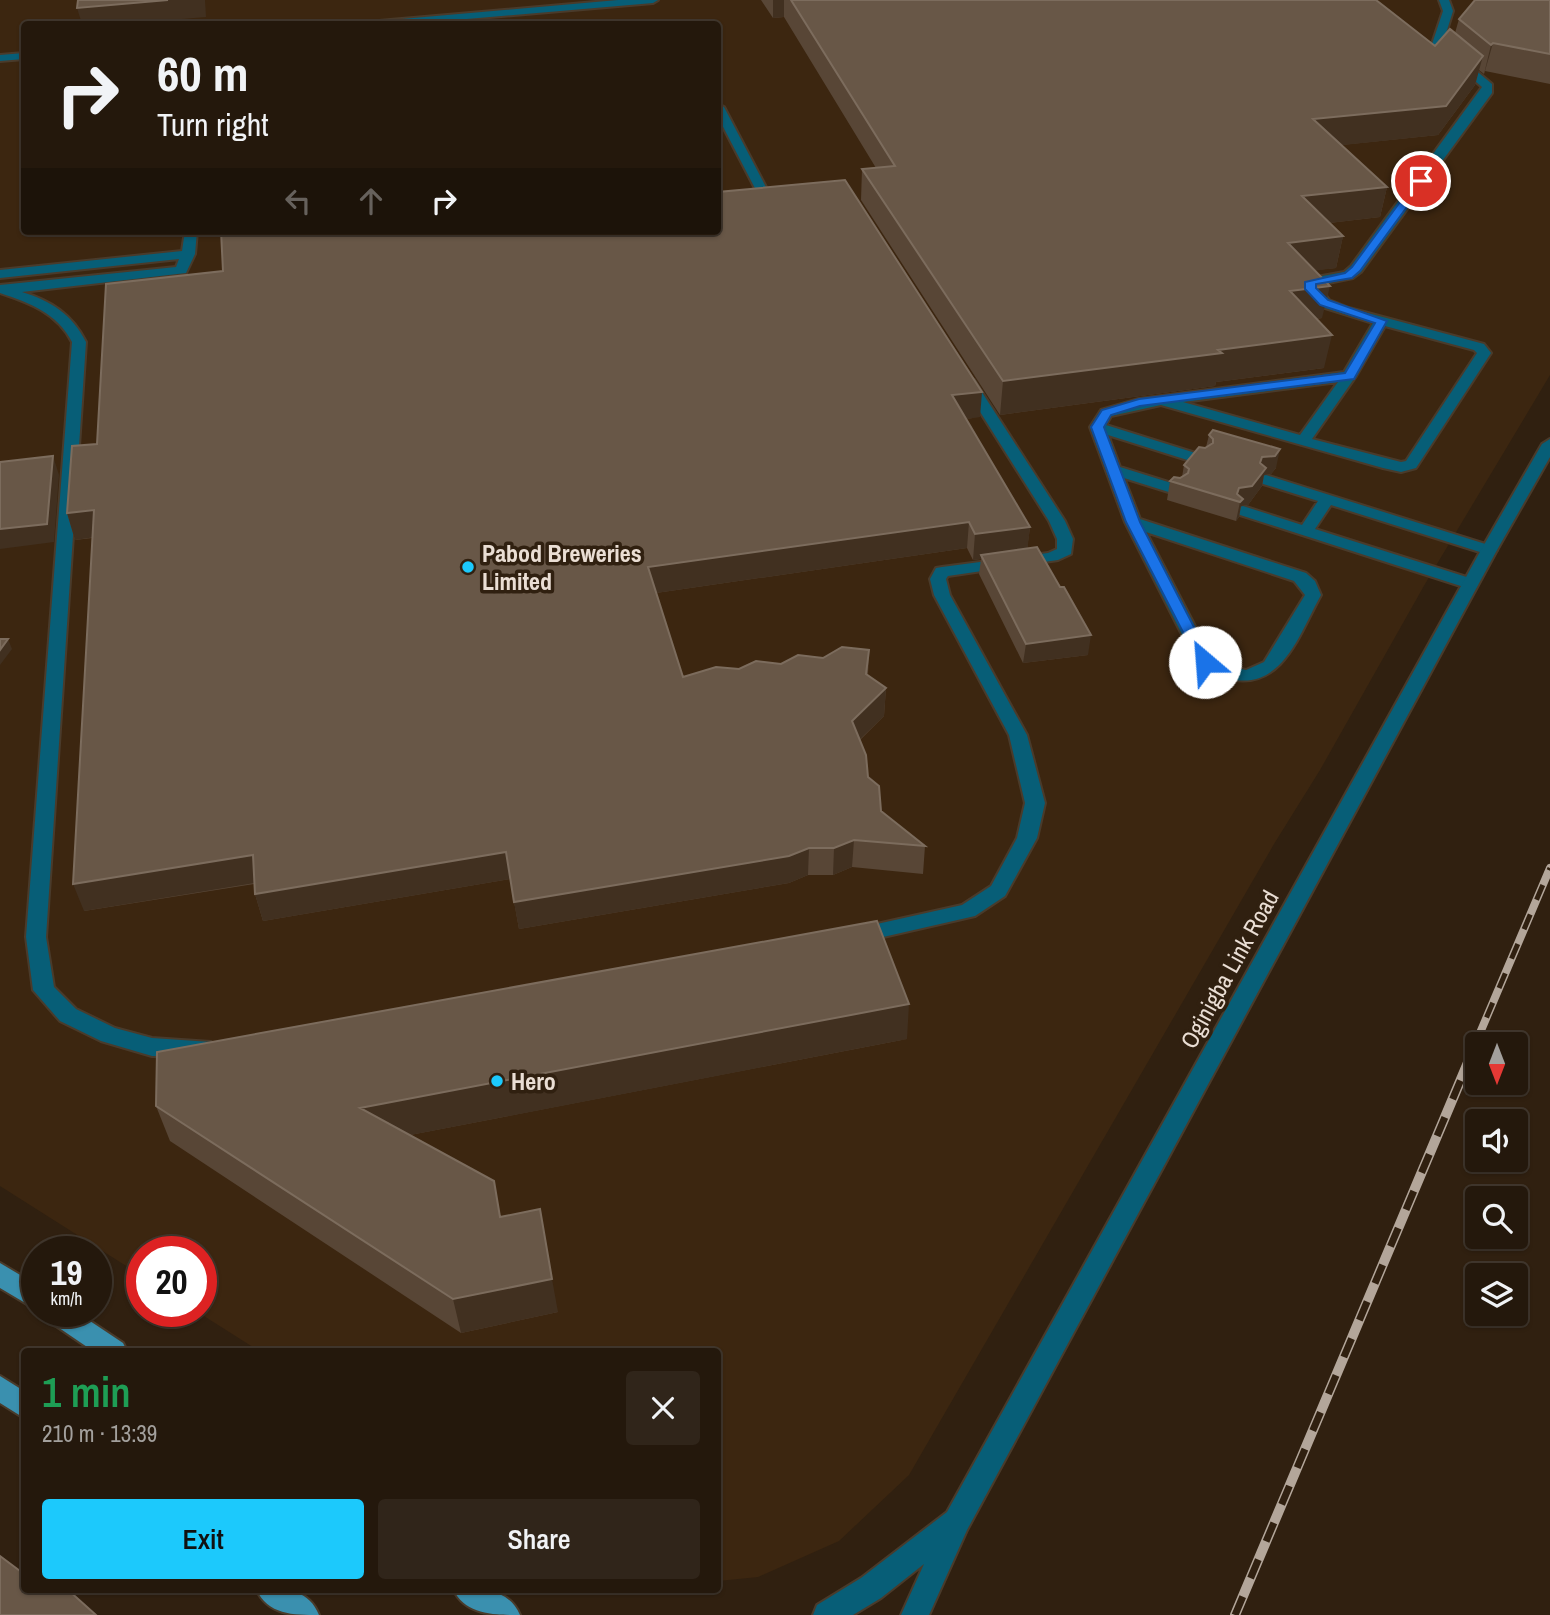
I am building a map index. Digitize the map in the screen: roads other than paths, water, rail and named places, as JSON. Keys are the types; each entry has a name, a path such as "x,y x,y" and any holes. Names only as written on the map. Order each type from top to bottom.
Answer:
{"main road":[{"path":"0,1274 21,1288"},
{"path":"79,1327 110,1348"},
{"path":"0,1388 21,1404"},
{"path":"275,1593 305,1615"},
{"path":"473,1593 506,1615"}],"street":[{"path":"413,21 653,0"},
{"path":"1161,400 1388,465 1410,465 1483,353 1479,347 1324,303 1311,289 1311,282 1348,275 1356,269 1486,93 1488,86 1437,44 1448,11 1444,0"},
{"path":"0,58 21,56"},
{"path":"721,113 763,193 779,198 802,196"},
{"path":"1,285 181,270 188,254 190,235"},
{"path":"1,285 188,254"},
{"path":"1,285 64,316 74,328 79,342 36,937 44,990 68,1016 109,1035 152,1047 221,1046"},
{"path":"1303,441 1349,376 1381,321"},
{"path":"843,937 968,911 998,891 1027,838 1035,803 1018,735 942,595 938,579 942,572 1052,557 1065,551 1065,539 1057,521 954,360"},
{"path":"1097,427 1106,413 1120,407 1349,376"},
{"path":"1097,427 1200,459"},
{"path":"1097,427 1133,522 1205,662 1217,671 1235,675 1255,673 1270,667 1313,595 1309,585 1300,577 1133,522"},
{"name":"Oginigba Link Road","path":"915,1615 957,1521 1470,584 1550,444"},
{"path":"1111,469 1175,489"},
{"path":"1266,480 1489,550"},
{"path":"1243,511 1470,584"},
{"path":"827,1615 871,1588 957,1521"}],"lane":[{"path":"1306,531 1327,499"}],"railway":[{"path":"1480,1032 1550,868"},
{"path":"1235,1615 1465,1070"}],"place":[{"name":"Pabod Breweries Limited","path":"468,567"},
{"name":"Hero","path":"497,1081"}]}
